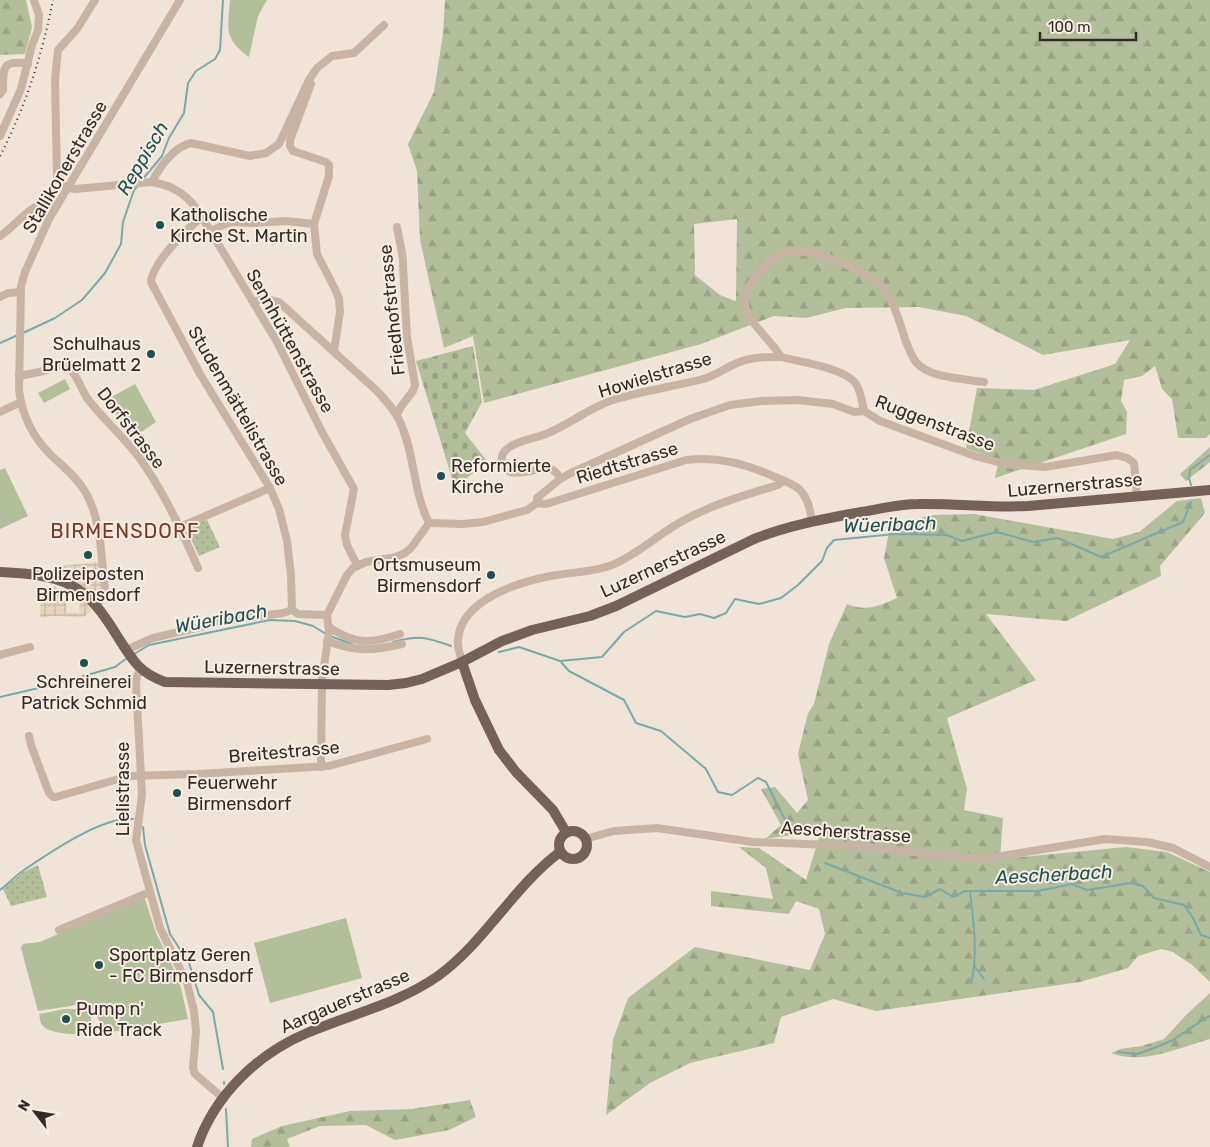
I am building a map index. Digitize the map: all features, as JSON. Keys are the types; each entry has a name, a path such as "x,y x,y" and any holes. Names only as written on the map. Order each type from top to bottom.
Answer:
{"main road":[{"name":"Luzernerstrasse","path":"0,572 34,574 70,584 96,605 129,655 141,669 154,678 165,682 374,686 406,683 422,679 462,662 502,641 532,630 590,616 616,606 754,539 774,531 812,521 903,505 1028,506 1210,490"},
{"path":"462,662 475,700 499,750 516,772 553,810 566,832"},
{"path":"577,831 586,839 586,850 581,856 570,858 560,852 559,840 566,832 577,831"},
{"name":"Aargauerstrasse","path":"197,1147 209,1118 223,1098 263,1058 296,1038 384,1005 404,996 438,976 469,950 533,875 560,852"}],"street":[{"path":"68,188 60,183 57,177 57,132 54,90 58,50 77,29 95,0"},
{"name":"Stallikonerstrasse","path":"96,605 104,596 105,590 98,529 91,503 73,476 35,437 21,402 19,376 21,292 28,265 44,228 180,0"},
{"path":"0,136 21,89 39,24 39,14 35,2"},
{"path":"149,182 174,152 186,144 191,143 250,156 266,153 279,144 309,80 317,68 332,56 354,53 384,25"},
{"path":"0,94 3,90 3,71 8,64 15,62 28,64"},
{"path":"312,84 290,140 290,146 293,151 326,162 329,165 329,176 314,224 317,254 336,289 339,299 340,312 334,352"},
{"name":"Sennhüttenstrasse","path":"68,188 76,190 149,182 168,186 191,200 279,347 318,425 354,489 345,535 347,545 357,565"},
{"path":"0,236 37,205 49,202 56,206"},
{"name":"Studenmättelistrasse","path":"202,217 180,237 166,254 153,273 151,282 200,374 270,488 279,509 287,541 291,575 292,610"},
{"path":"211,231 230,222 286,221 314,224"},
{"name":"Friedhofstrasse","path":"397,227 404,259 407,337 415,379 413,391 397,415"},
{"path":"864,410 856,385 850,377 841,372 782,357 748,315 745,304 746,297 754,279 775,257 791,251 808,252 868,275 885,290 916,363 936,374 984,382"},
{"path":"0,298 8,293 21,292"},
{"path":"253,302 257,300 278,302 377,391 397,415 408,444 422,509 429,523 411,548 401,555 357,565 347,574 327,615 328,634 322,686 321,767"},
{"name":"Howielstrasse","path":"560,479 554,470 548,468 520,473 510,471 504,466 502,456 505,450 512,445 546,434 610,401 705,378 739,362 761,356 782,357"},
{"name":"Dorfstrasse","path":"19,376 36,373 62,364 70,369 92,404 136,454 152,478 180,527 198,568"},
{"name":"Ruggenstrasse","path":"537,503 537,498 560,479 690,419 730,405 761,401 798,400 833,404 854,412 864,410 880,421 975,456 1004,464 1045,467 1117,455 1127,458 1134,463 1136,496"},
{"path":"0,412 21,402"},
{"name":"Riedtstrasse","path":"429,523 463,524 483,522 526,510 537,503 546,504 686,460 704,458 724,460 743,465 784,480 798,488 805,497 812,521"},
{"path":"462,662 458,645 460,633 464,620 471,610 480,603 512,587 536,580 556,575 596,570 613,565 632,555 679,523 701,512 725,501 778,485 784,480"},
{"path":"180,527 270,488"},
{"path":"129,655 153,638 209,625 219,620 283,613 292,610 298,614 327,615"},
{"path":"328,634 363,641 383,640 400,634"},
{"path":"328,634 342,646 366,650 380,650 402,644"},
{"path":"0,656 30,647"},
{"name":"Lielistrasse","path":"141,669 137,676 136,689 142,802 136,840 160,928 187,983 196,1031 193,1064 195,1074 223,1098"},
{"name":"Breitestrasse","path":"29,736 49,793 53,797 129,776 321,767 427,740"},
{"name":"Aescherstrasse","path":"586,839 614,830 657,828 753,842 855,846 983,860 1104,839 1147,842 1173,848 1210,867"},
{"path":"59,930 150,892"}],"green space":[{"path":"0,0 26,0 32,27 25,54 0,55"},
{"path":"230,0 267,0 258,16 249,57 235,44 229,32"},
{"path":"445,0 1210,0 1210,434 1206,438 1178,438 1172,399 1162,389 1155,366 1142,376 1124,380 1121,401 1127,412 1126,434 995,478 999,460 966,448 977,388 1034,390 1115,364 1130,340 1043,355 966,316 919,307 846,308 806,318 774,316 701,344 484,403 473,336 444,348 420,240 417,171 408,144 434,92 443,34","holes":["737,219 736,300 720,295 695,275 694,224"]},
{"path":"473,346 482,402 465,433 487,461 455,488 416,361"},
{"path":"65,379 70,389 44,403 38,393"},
{"path":"135,384 156,422 134,437 106,400"},
{"path":"1210,447 1210,462 1186,481 1180,474"},
{"path":"5,468 28,516 0,529 0,470"},
{"path":"1201,498 1205,513 1160,566 1161,576 1066,621 986,614 1036,680 947,718 967,789 964,810 1003,818 1000,859 1126,847 1167,852 1210,872 1210,982 1192,965 1173,952 1161,949 1138,956 1128,968 1080,982 876,1011 833,999 781,1017 774,1043 690,1063 650,1083 606,1115 613,1040 628,998 695,947 810,970 825,934 819,909 796,901 789,914 711,906 711,891 773,899 766,868 739,847 759,848 806,880 821,831 765,839 781,825 761,789 775,787 797,813 808,800 798,754 808,713 814,704 829,644 847,604 867,608 878,606 897,598 884,558 890,526 931,515 974,514 1113,539 1139,532 1177,501"},
{"path":"207,520 220,547 199,556 188,532 190,527"},
{"path":"38,865 47,897 11,906 3,889 23,872"},
{"name":"Sportplatz Geren - FC Birmensdorf","path":"144,896 156,933 179,980 188,1019 105,1033 93,1008 87,1001 71,1006 38,1011 21,948 23,944 40,942"},
{"path":"346,918 362,978 270,1003 254,943"},
{"path":"1210,993 1210,1039 1173,1051 1148,1056 1123,1056 1111,1053 1120,1049 1142,1046 1164,1039"},
{"name":"Pump n' Ride Track","path":"65,1009 89,1009 94,1034 59,1033 41,1024 39,1014"},
{"path":"470,1100 476,1117 449,1130 395,1140 366,1125 320,1126 287,1139 290,1147 251,1147 252,1139 282,1126 350,1111 412,1109"}],"shaded area":[{"path":"99,562 102,592 97,596 54,573 61,571 61,566"},
{"path":"41,586 57,587 61,597 67,599 66,612 79,613 80,600 86,603 92,611 83,617 51,616 40,618"}],"waterway":[{"name":"Reppisch","path":"142,180 162,156 169,138 184,113 188,83 196,71 215,59 220,50 223,0"},
{"name":"Reppisch","path":"23,333 55,318 82,300 105,273 121,244 123,222 134,190 138,186"},
{"name":"Reppisch","path":"0,343 18,335"},
{"name":"Wüeribach","path":"1191,485 1189,478 1190,470 1210,455"},
{"name":"Wüeribach","path":"499,652 519,647 560,661 602,657 624,632 656,611 685,617 700,614 714,618 726,613 735,599 759,604 781,598 798,585 822,561 827,548 834,540 895,534 947,535 962,541 997,532 1033,542 1058,538 1101,557 1183,522 1191,502"},
{"name":"Wüeribach","path":"134,654 149,645 270,620 295,621 313,626 326,634"},
{"name":"Wüeribach","path":"330,636 352,644"},
{"name":"Wüeribach","path":"393,642 410,638 423,638 451,646"},
{"name":"Wüeribach","path":"0,697 56,684 115,667 127,658"},
{"name":"Aescherbach","path":"561,662 569,671 624,700 636,723 661,731 706,769 718,792 732,795 758,778 766,782 789,828"},
{"path":"0,890 47,854 77,837 107,823 133,819"},
{"path":"143,827 145,845 170,934 189,963 199,995 213,1012 223,1069"},
{"name":"Aescherbach","path":"825,863 902,893 925,897 940,889 953,897 965,891 1038,891 1072,884 1087,890 1131,883 1143,886 1154,898 1184,905 1201,935 1210,938"},
{"path":"970,891 975,946 972,980"},
{"path":"975,967 984,979"},
{"path":"1118,1052 1137,1054 1154,1048 1173,1040 1210,1016"},
{"path":"226,1109 228,1147"}],"railway":[{"path":"0,156 18,118 32,80 44,41 53,0"}],"place":[{"name":"Katholische Kirche St. Martin","path":"160,225"},
{"name":"Schulhaus Brüelmatt 2","path":"151,354"},
{"name":"Reformierte Kirche","path":"441,476"},
{"name":"Polizeiposten Birmensdorf","path":"88,555"},
{"name":"Ortsmuseum Birmensdorf","path":"491,575"},
{"name":"Schreinerei Patrick Schmid","path":"84,663"},
{"name":"Feuerwehr Birmensdorf","path":"177,793"},
{"name":"Sportplatz Geren - FC Birmensdorf","path":"99,965"},
{"name":"Pump n' Ride Track","path":"66,1019"}],"district":[{"name":"BIRMENSDORF","path":"125,531"}]}
